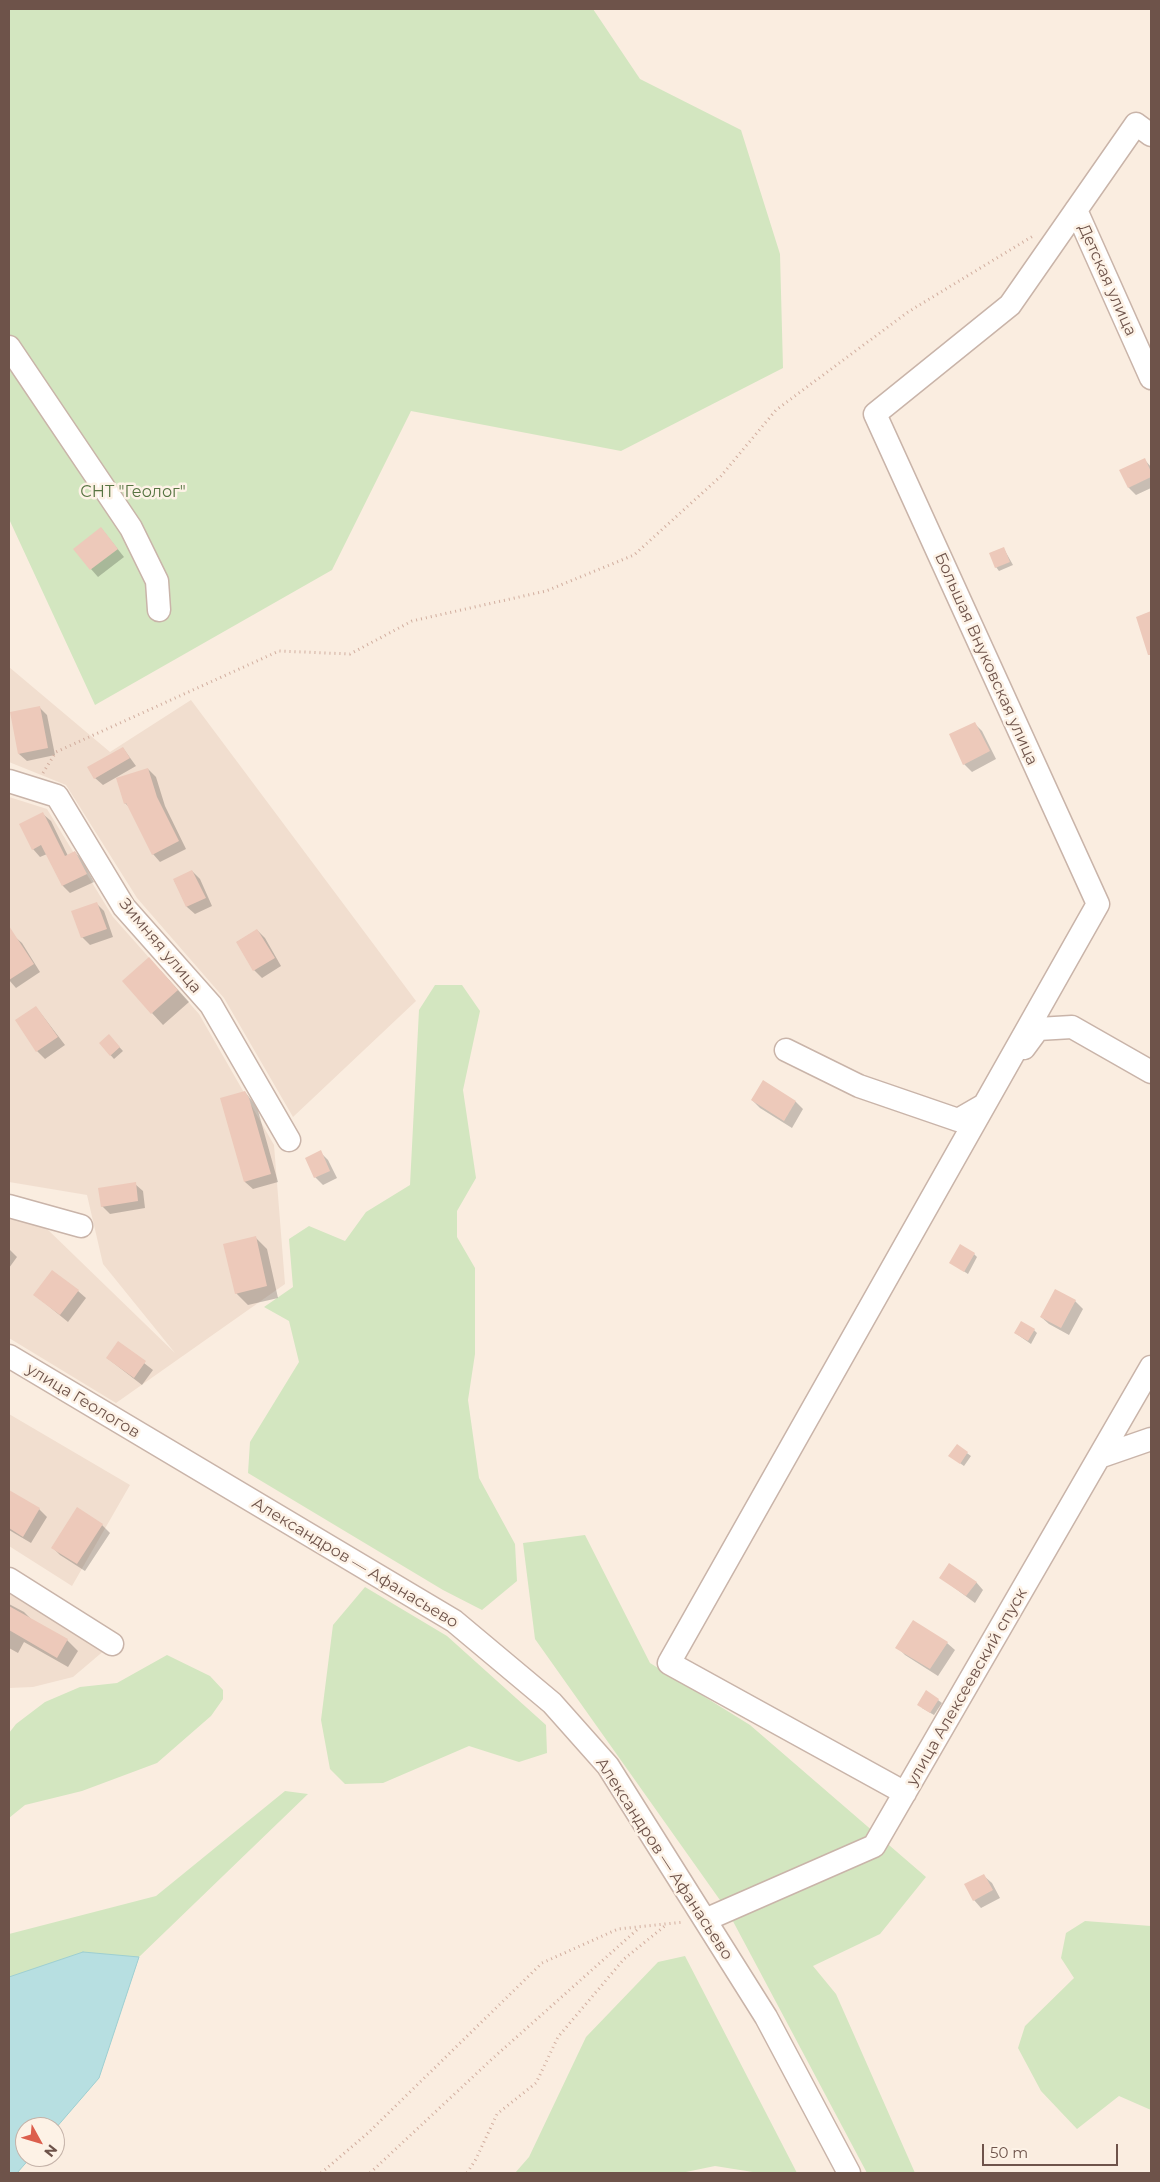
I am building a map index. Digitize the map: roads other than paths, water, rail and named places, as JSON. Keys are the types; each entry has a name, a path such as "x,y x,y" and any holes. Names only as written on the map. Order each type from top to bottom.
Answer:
{"street":[{"path":"1076,210 1136,124 1151,135"},
{"name":"Детская улица","path":"1076,210 1151,378"},
{"name":"Большая Внуковская улица","path":"984,1105 1098,904 875,414 1010,305 1076,210"},
{"path":"9,347 131,528 157,581 158,610"},
{"name":"Зимняя улица","path":"9,781 57,796 124,907 211,1005 289,1140"},
{"path":"786,1050 859,1086 958,1120 997,1097 1018,1056 1038,1029 1072,1027 1151,1072"},
{"path":"905,1793 669,1662 984,1105"},
{"path":"9,1206 81,1226"},
{"name":"улица Геологов","path":"9,1356 157,1445"},
{"name":"улица Алексеевский спуск","path":"705,1920 874,1846 1151,1367"},
{"path":"1100,1457 1151,1439"},
{"name":"Александров — Афанасьево","path":"157,1445 454,1621 552,1703 608,1766 766,2017 849,2173"},
{"path":"9,1579 112,1644"}],"water":[{"path":"83,1952 139,1957 99,2078 65,2117 15,2117 15,2167 22,2167 17,2173 9,2173 9,1977"}],"park label":[{"name":"СНТ \"Геолог\"","path":"133,492"}]}
